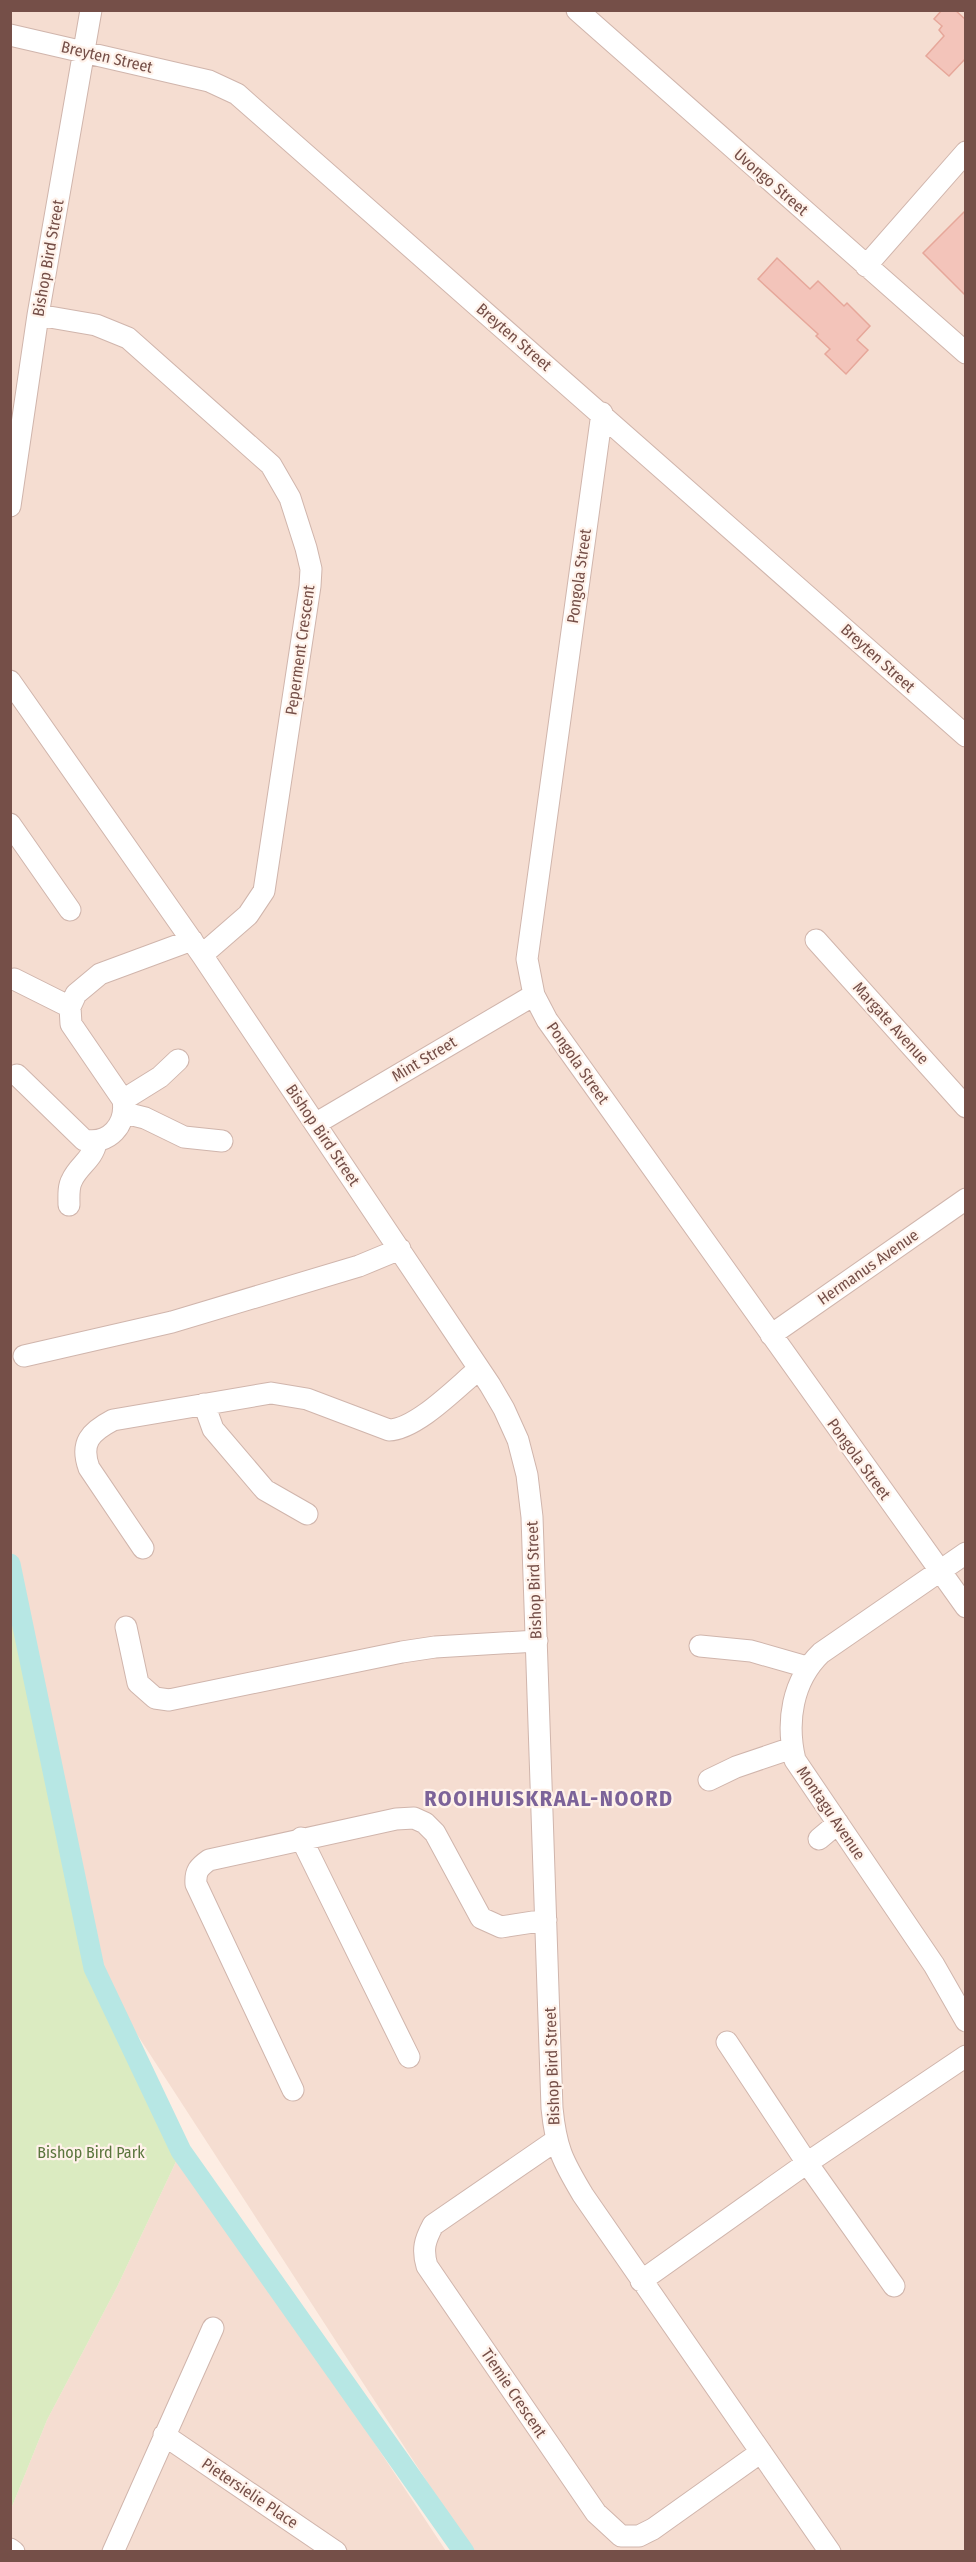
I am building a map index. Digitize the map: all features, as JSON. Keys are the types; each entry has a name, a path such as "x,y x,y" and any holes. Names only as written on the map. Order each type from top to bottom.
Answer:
{"street":[{"name":"Bishop Bird Street","path":"10,506 38,315 91,10"},
{"name":"Uvongo Street","path":"577,10 966,353"},
{"name":"Breyten Street","path":"10,35 209,81 237,94 602,413 966,736"},
{"path":"866,266 966,152"},
{"name":"Peperment Crescent","path":"38,315 96,325 128,338 271,465 290,498 306,548 311,569 310,586 264,891 248,915 197,948"},
{"name":"Pongola Street","path":"602,413 527,959 534,995 547,1020 966,1607"},
{"name":"Bishop Bird Street","path":"10,681 16,703 197,948 400,1249 480,1369 504,1409 518,1440 527,1475 532,1517 555,2141 565,2165 641,2281 830,2552"},
{"path":"10,824 70,910"},
{"name":"Margate Avenue","path":"816,940 966,1107"},
{"path":"197,948 100,974 76,994 70,1007 70,1024 124,1107 184,1137 222,1141"},
{"path":"14,980 70,1007"},
{"name":"Mint Street","path":"315,1124 534,995"},
{"path":"17,1075 72,1131 84,1140 96,1143 108,1137 120,1125 124,1107 178,1060"},
{"path":"69,1205 69,1187 72,1178 94,1152 96,1143"},
{"name":"Hermanus Avenue","path":"771,1335 966,1198"},
{"path":"24,1356 172,1322 349,1269 400,1249"},
{"path":"143,1548 89,1468 85,1458 86,1444 100,1427 113,1420 271,1393 284,1393 307,1399 389,1430 396,1430 411,1424 480,1369"},
{"path":"204,1404 213,1428 265,1490 307,1514"},
{"name":"Montagu Avenue","path":"966,1553 821,1653 807,1667 801,1676 793,1709 790,1736 795,1760 939,1973 966,2020"},
{"path":"126,1627 138,1683 155,1698 169,1700 402,1652 435,1647 537,1641"},
{"path":"700,1646 751,1651 807,1667"},
{"path":"709,1780 736,1767 792,1748"},
{"path":"293,2090 196,1884 196,1874 200,1867 209,1860 301,1838 396,1819 414,1818 435,1833 481,1918 501,1927 546,1920"},
{"path":"819,1839 838,1823"},
{"path":"301,1838 409,2057"},
{"path":"727,2042 807,2163 894,2286"},
{"path":"641,2281 807,2163 966,2056"},
{"name":"Tiemie Crescent","path":"555,2141 433,2225 424,2241 423,2253 427,2266 596,2513 621,2536 639,2536 653,2529 761,2452"},
{"path":"113,2552 213,2328"},
{"name":"Pietersielie Place","path":"165,2434 336,2552"}],"shaded area":[{"path":"10,11 965,11 965,2551 472,2551 94,1968 10,1564"},
{"path":"181,2151 446,2551 11,2552 11,2509 47,2420 117,2287"}],"green space":[{"name":"Bishop Bird Park","path":"10,1564 94,1968 181,2151 117,2287 47,2420 11,2509"}],"building":[{"path":"942,10 955,10 966,20 966,58 949,76 926,56 944,36 939,30 942,26 934,19"},
{"path":"966,210 966,296 923,253"},
{"path":"777,258 810,289 818,281 844,306 847,303 870,326 857,340 868,350 846,374 825,354 830,349 816,336 818,334 758,279"}],"waterway":[{"path":"10,1564 94,1968 181,2151 464,2552"}],"district":[{"name":"ROOIHUISKRAAL-NOORD","path":"549,1798"}]}
